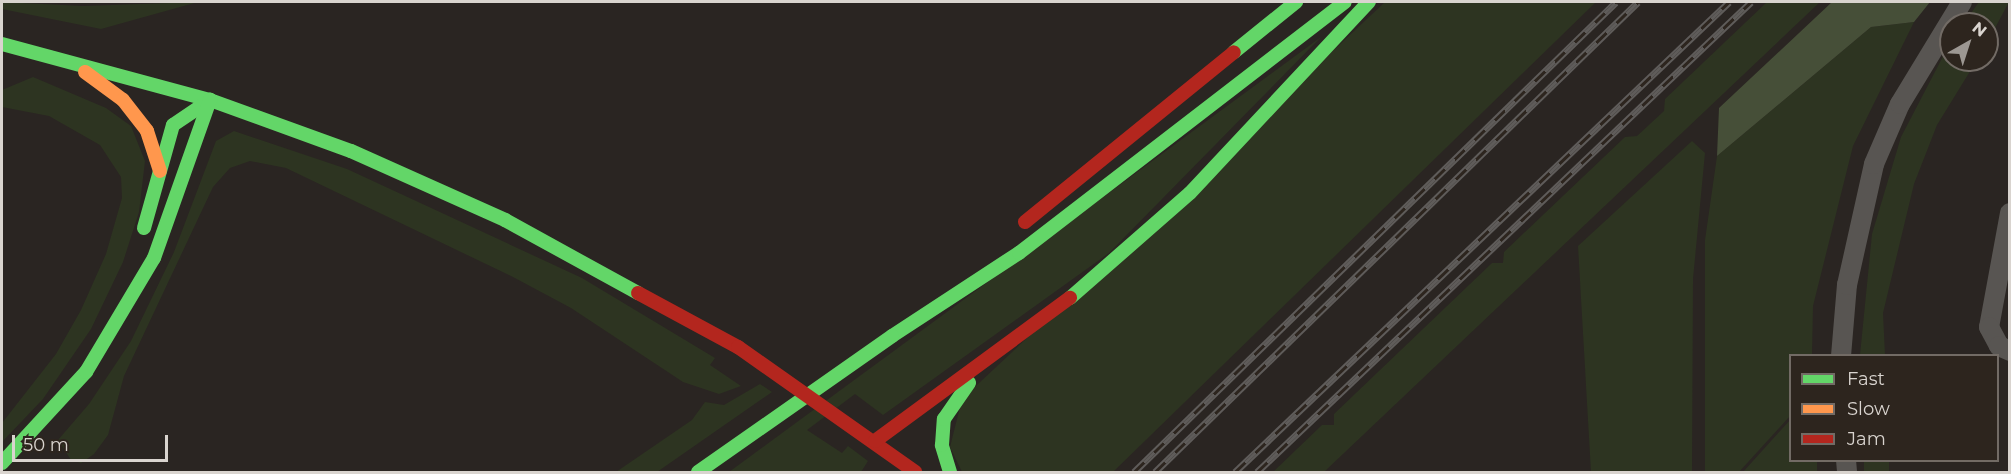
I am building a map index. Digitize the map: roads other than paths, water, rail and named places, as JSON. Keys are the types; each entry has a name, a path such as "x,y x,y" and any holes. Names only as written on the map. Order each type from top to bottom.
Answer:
{"main road":[{"path":"1015,230 1296,2"},
{"path":"698,472 892,336 1019,253 1345,2"},
{"path":"875,441 986,363 1147,234 1369,2"},
{"path":"2,44 210,100 351,151 505,220 738,347 861,430 915,472"},
{"path":"72,63 123,100 147,131 160,171"},
{"path":"132,291 140,247 172,125 210,100"},
{"path":"2,463 86,372 132,291 154,258 210,100"},
{"path":"892,336 979,260"},
{"path":"950,472 942,445 944,419 986,363"},
{"path":"880,472 896,458"}],"street":[{"path":"1841,354 1847,285 1874,164 1900,104 1962,2"},
{"path":"2010,213 1989,327 1999,346 2010,351"}],"railway":[{"path":"1134,472 1616,2"},
{"path":"1155,472 1638,2"},
{"path":"1235,472 1729,2"},
{"path":"1257,472 1751,2"}]}
